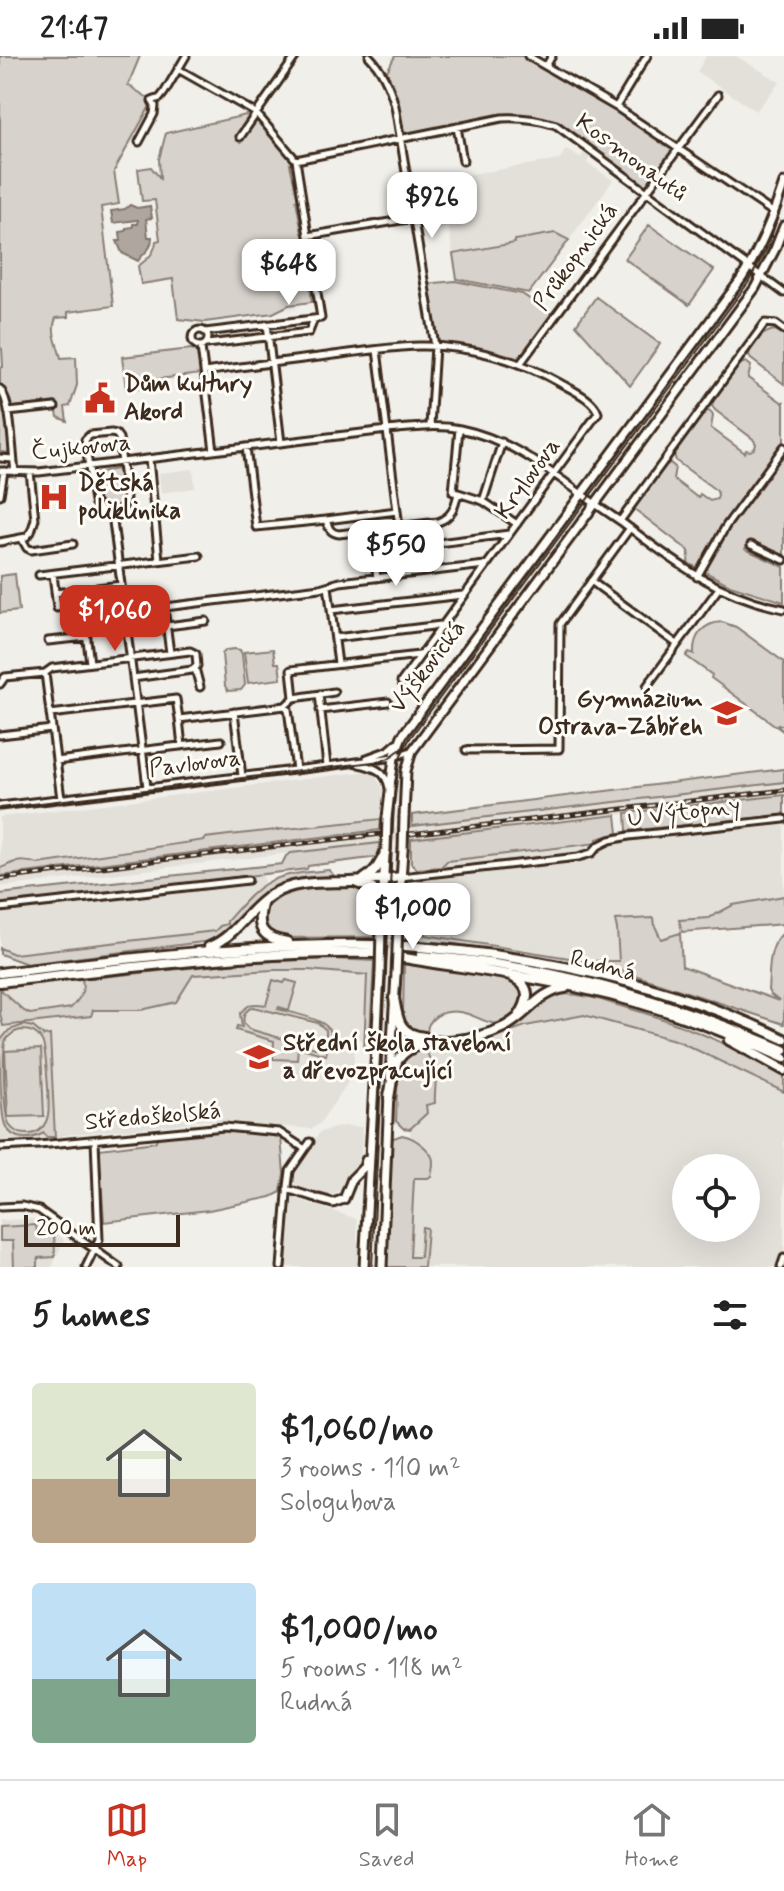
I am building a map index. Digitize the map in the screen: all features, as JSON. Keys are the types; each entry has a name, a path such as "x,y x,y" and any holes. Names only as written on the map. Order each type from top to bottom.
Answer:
{"highway":[{"path":"353,882 371,875 386,852"},
{"path":"200,950 226,938 250,912 275,893 300,884 401,877"},
{"path":"353,882 373,889 382,904"},
{"path":"263,901 260,917 265,935 304,945"},
{"path":"0,973 200,950 304,945 375,949 217,958 0,982"},
{"path":"405,953 582,988 670,1013 784,1058"},
{"name":"Rudná","path":"405,953 501,955 604,976 664,992 784,1036"},
{"name":"Rudná","path":"405,953 500,964 599,985 665,1003 784,1050"},
{"path":"501,973 519,980 527,990 527,1002 516,1019"},
{"path":"376,1040 463,1040 490,1033 516,1019 551,992 562,988 582,988"},
{"path":"394,998 398,1020 404,1029 413,1036 431,1039"},
{"path":"670,1013 784,1070"},
{"path":"389,1098 398,1057 431,1039"}],"street":[{"path":"139,142 154,114 152,101 164,93 186,56"},
{"path":"240,137 296,56"},
{"path":"369,56 379,66 390,88 435,346 430,426"},
{"path":"528,56 616,107 775,213"},
{"path":"546,66 552,56"},
{"path":"616,107 647,56"},
{"path":"178,69 256,113 296,160 321,318 205,332 199,330 193,336 194,344 309,332 314,319"},
{"name":"Průkopnická","path":"520,364 718,95"},
{"name":"Kosmonautů","path":"296,160 502,118 522,117 556,125 784,293"},
{"path":"457,127 463,161"},
{"name":"Výškovická","path":"364,1267 387,818 394,757 402,736 748,268 762,244 784,183"},
{"path":"308,236 413,218"},
{"name":"Výškovická","path":"382,1267 406,771 412,751 762,277 784,226"},
{"path":"620,521 707,408 765,323 776,324 784,330"},
{"path":"267,324 281,443"},
{"path":"205,332 209,337 204,345 204,372 214,451"},
{"path":"204,372 377,350 435,346 472,351 520,364"},
{"path":"377,350 399,527"},
{"name":"Krylovova","path":"401,682 598,413 596,407 575,391 520,364"},
{"name":"Čujkovova","path":"0,389 5,395 15,472"},
{"path":"8,412 55,407"},
{"name":"Čujkovova","path":"2,471 30,472 89,466 430,426 459,429 502,442 522,452 697,577 757,602 784,609"},
{"path":"326,520 329,530 334,533 445,519 455,506 459,429"},
{"path":"116,434 123,462 126,500 120,510 112,514 101,511 94,502 86,438 90,435 116,434"},
{"path":"483,501 502,442"},
{"path":"246,447 256,527 397,511"},
{"path":"697,577 726,526 784,447"},
{"path":"668,457 676,463"},
{"path":"0,458 13,459"},
{"path":"149,459 159,560"},
{"path":"0,495 2,471"},
{"path":"0,542 22,539 35,525 30,472"},
{"path":"455,492 483,501 517,524"},
{"path":"112,514 147,787"},
{"path":"466,750 559,749 560,624 630,528"},
{"path":"371,530 377,578"},
{"path":"407,547 510,534"},
{"path":"22,539 31,550 73,544"},
{"path":"751,545 784,560"},
{"path":"39,575 199,556"},
{"path":"90,663 84,617 486,565"},
{"path":"53,574 57,608"},
{"path":"591,581 677,644"},
{"path":"55,593 121,585"},
{"path":"328,586 338,664"},
{"path":"647,686 719,588"},
{"path":"331,610 464,595"},
{"path":"164,607 170,653"},
{"path":"167,626 206,621"},
{"path":"335,638 442,625"},
{"path":"48,641 87,637"},
{"path":"0,684 5,677 45,673 52,668 190,651 196,654 195,668 200,687"},
{"path":"294,698 291,670 420,655"},
{"path":"133,678 195,668"},
{"path":"45,673 61,799"},
{"path":"179,719 285,706 294,698 334,692"},
{"path":"319,694 327,766"},
{"path":"50,714 176,699 182,746"},
{"path":"320,710 388,702"},
{"path":"285,706 288,709 296,770"},
{"path":"234,712 242,776"},
{"path":"0,735 52,729"},
{"path":"354,763 389,750 402,736"},
{"path":"56,761 221,741"},
{"name":"Pavlovova","path":"0,806 354,763 412,751"},
{"path":"394,757 406,771"},
{"path":"354,763 378,769 388,783 389,791"},
{"name":"U Výtopny","path":"401,877 578,857 592,853 610,840 629,836 784,819"},
{"path":"0,908 248,880"},
{"path":"287,1189 340,1202 346,1196 352,1179 366,1164 373,1119"},
{"name":"Středoškolská","path":"0,1147 224,1127 279,1132 305,1149"},
{"path":"86,1267 99,1240 95,1140"},
{"path":"281,1267 290,1171 310,1142"},
{"path":"0,1207 22,1206 39,1210 119,1267"},
{"path":"781,1267 784,1258"}],"shaded area":[{"path":"0,56 140,56 128,85 148,98 150,106 114,171 119,204 101,207 113,306 68,312 68,317 56,318 54,333 61,358 76,357 77,385 70,406 65,407 67,421 58,417 55,402 8,408 13,453 0,452 0,368 3,367 0,348"},
{"path":"395,56 528,56 680,148 647,191 556,125 522,117 400,139 395,106 384,77"},
{"path":"706,56 736,56 780,82 756,111 697,72"},
{"path":"246,115 260,121 294,163 290,164 302,233 306,236 303,239 304,249 309,253 305,253 312,302 289,305 273,313 205,322 178,319 173,279 141,284 138,266 150,255 156,241 160,240 155,200 142,201 138,169 151,167 160,178 159,159 166,133"},
{"path":"566,149 580,158 584,153 590,157 587,163 613,180 569,240 554,233 453,254 440,179 559,160"},
{"path":"130,205 137,208 150,206 152,218 146,219 148,237 152,237 151,245 138,261 122,253 117,241 121,241 120,232 138,224 138,220 113,223 111,211"},
{"path":"649,225 714,270 689,305 625,259"},
{"path":"555,233 569,240 529,293 457,279 453,254"},
{"path":"455,281 522,294 555,316 520,364 500,357 435,346 425,284"},
{"path":"596,297 660,344 630,386 576,325"},
{"path":"775,330 784,334 784,384 749,355 758,338"},
{"path":"191,349 199,356 202,374 141,381 141,388 126,390 122,357"},
{"path":"746,362 751,366 748,378 784,401 784,558 749,542 745,549 784,567 784,602 730,585 688,563 689,551 633,508 664,466 670,463 675,467 673,479 698,498 700,494 710,501 717,499 717,491 676,461 674,454 708,411 713,416 711,428 745,453 755,448 753,439 712,406 713,400 740,364"},
{"path":"117,469 123,500 117,509 109,510 99,505 97,500 95,473"},
{"path":"193,469 195,488 161,493 159,473"},
{"path":"15,574 19,611 0,613 0,576"},
{"path":"722,622 736,627 784,662 784,726 777,725 784,732 686,656 689,652 694,654 700,632 709,625"},
{"path":"235,649 242,654 245,685 241,690 228,691 222,654"},
{"path":"273,649 281,679 248,683 244,652"},
{"path":"784,769 784,782 412,826 412,815"},
{"path":"369,771 383,789 381,819 229,835 0,868 0,817"},
{"path":"784,782 784,795 0,887 0,875"},
{"path":"784,795 784,815 627,831 626,813"},
{"path":"616,815 618,833 597,839 598,843 447,861 441,867 417,869 411,863 411,839"},
{"path":"784,815 784,896 733,905 709,918 680,920 682,932 661,939 654,918 615,921 619,960 588,961 424,935 419,884 446,861 597,843 597,839 627,831"},
{"path":"381,819 380,830 0,876 0,868 17,862 38,864 205,838"},
{"path":"380,843 378,857 308,866 307,869 0,905 0,894 282,864 291,853"},
{"path":"329,870 334,876 304,878 277,886 245,912 226,934 211,941 27,964 0,954 0,948 14,954 215,931 227,924 254,892 272,880"},
{"path":"263,875 264,884 247,899 228,924 215,931 14,954 0,948 0,911 226,886 226,879"},
{"path":"419,884 425,935 588,961 619,961 615,920 654,918 661,939 680,933 682,966 779,1001 768,990 769,966 775,944 784,932 784,1024 619,970 448,943 406,940 408,903 411,892"},
{"path":"308,887 357,887 372,894 377,905 375,937 278,938 266,931 264,918 268,906 282,896"},
{"path":"784,896 784,924 682,932 679,920 709,918 733,905"},
{"path":"374,961 369,1054 364,1050 367,975 273,970 193,975 176,1002 141,1010 93,1010 91,1016 3,1026 0,1013 0,989 30,1014 71,1008 82,992 82,979 247,962"},
{"path":"404,964 499,977 518,986 520,1001 512,1015 501,1023 446,1012 432,1020 427,1036 409,1030 403,1016"},
{"path":"273,970 368,975 364,1040 355,1039 353,1075 320,1123 312,1129 204,1120 59,1138 0,1141 0,1013 3,1026 91,1016 93,1010 141,1010 176,1002 193,975"},
{"path":"82,979 84,988 81,997 67,1010 27,1013 2,989"},
{"path":"273,980 297,983 289,1010 278,1009 307,1017 326,1026 331,1032 330,1040 323,1049 327,1051 326,1055 298,1047 297,1060 273,1059 274,1041 236,1030 237,1026 242,1027 240,1014 246,1008 255,1004 266,1005","holes":["253,1007 318,1023 326,1030 326,1041 315,1048 249,1029 243,1018 246,1011"]},
{"path":"562,994 590,997 638,1011 724,1044 784,1076 784,1092 678,1041 584,1015 505,1033 539,1006"},
{"path":"584,1015 678,1041 784,1092 784,1267 424,1267 424,1264 410,1257 414,1177 410,1129 427,1050"},
{"path":"24,1025 33,1027 44,1036 50,1035 55,1137 46,1137 44,1133 28,1138 17,1137 5,1125 0,1041 9,1030","holes":["21,1030 36,1034 42,1041 45,1054 47,1119 41,1129 31,1134 15,1130 7,1115 6,1040"]},
{"path":"41,1049 44,1116 8,1117 5,1051"},
{"path":"426,1049 431,1063 441,1073 435,1074 435,1103 426,1105 427,1113 410,1129 403,1128 396,1121 399,1076 407,1058"},
{"path":"342,1126 362,1127 361,1168 330,1200 291,1186 296,1168 320,1132"},
{"path":"225,1130 281,1137 284,1174 281,1192 271,1197 209,1210 104,1222 99,1149 155,1142 158,1137"},
{"path":"402,1135 421,1144 431,1154 433,1161 431,1176 414,1178 410,1257 420,1257 422,1227 427,1228 424,1267 385,1267 390,1144 391,1139"},
{"path":"291,1197 357,1219 357,1267 286,1267"},
{"path":"35,1219 64,1240 52,1267 0,1267 0,1220"},
{"path":"36,1225 37,1232 54,1231 55,1257 38,1258 38,1267 14,1267 13,1241 0,1241 0,1227"}],"tunnel":[{"path":"375,945 405,946"}],"tram line":[{"path":"372,1267 395,782 401,755 410,738 748,283 768,246 784,199"},
{"path":"0,808 381,761 405,746"}],"railway":[{"path":"410,834 784,790"},
{"path":"0,879 381,834"}],"place":[{"name":"Dům kultury Akord","path":"100,398"},
{"name":"Dětská poliklinika","path":"54,497"},
{"name":"Gymnázium Ostrava-Zábřeh","path":"727,713"},
{"name":"Střední škola stavební a dřevozpracující","path":"259,1057"}]}
